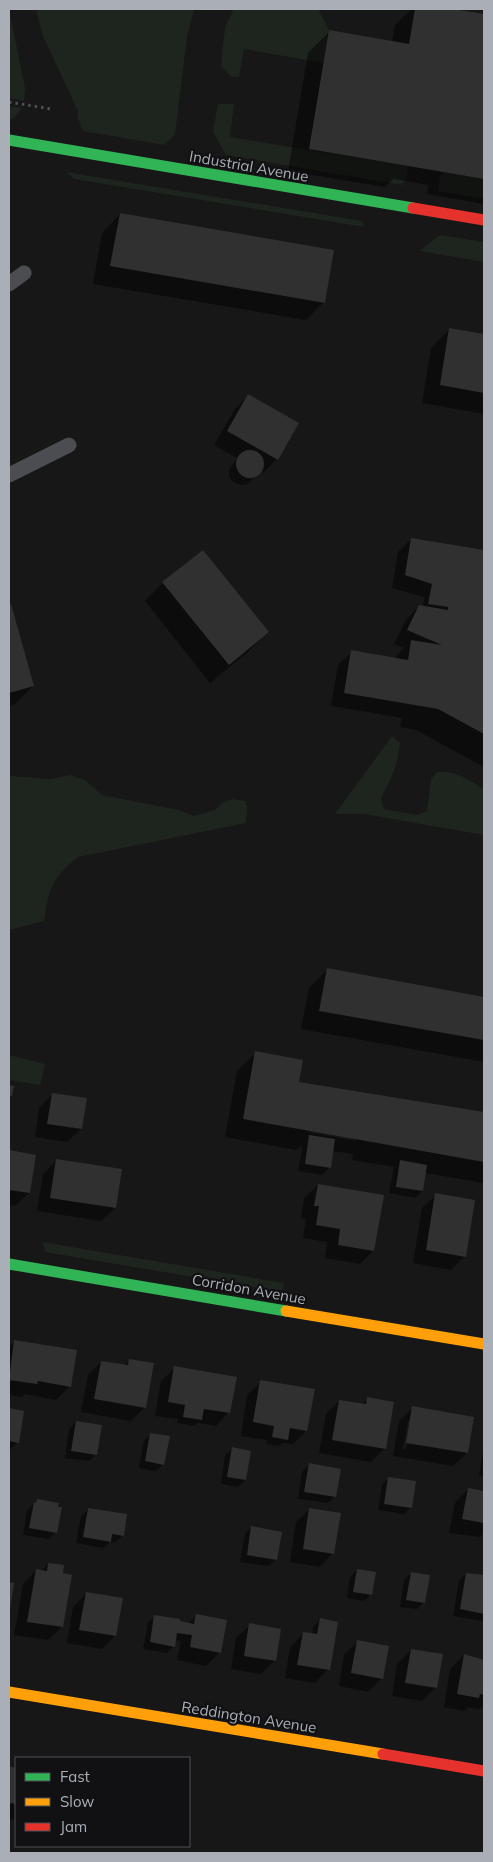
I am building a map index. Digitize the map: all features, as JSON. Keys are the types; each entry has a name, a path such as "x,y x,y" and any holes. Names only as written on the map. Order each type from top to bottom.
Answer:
{"street":[{"name":"Industrial Avenue","path":"9,140 484,220"},
{"name":"Corridon Avenue","path":"9,1264 484,1344"},
{"name":"Reddington Avenue","path":"9,1692 484,1771"}],"lane":[{"path":"9,284 24,273"},
{"path":"9,474 69,445"}],"path":[{"path":"9,102 51,109"}],"shaded area":[{"path":"9,9 25,88 24,101 9,98"},
{"path":"36,9 194,9 187,37 175,134 164,145 83,131 77,116 78,111 43,36"},
{"path":"234,9 318,9 329,30 324,63 244,49 239,77 231,76 221,66 225,27"},
{"path":"218,104 234,104 230,137 408,166 407,175 402,185 226,155 213,132"},
{"path":"9,106 22,108 13,119 9,119"},
{"path":"66,172 362,221 364,227 74,179"},
{"path":"444,172 484,179 484,199 438,191 440,177"},
{"path":"440,235 484,242 484,262 420,251"},
{"path":"392,736 400,743 394,772 381,798 384,809 417,815 427,811 431,779 437,772 462,776 484,789 484,835 364,814 335,814"},
{"path":"9,774 11,776 50,779 70,775 85,780 102,795 179,810 194,816 215,810 222,803 232,799 245,801 247,807 246,823 78,857 62,871 53,884 44,921 9,930"},
{"path":"9,1055 45,1064 40,1085 9,1080"},
{"path":"43,1242 284,1283 282,1292 45,1252"}],"building":[{"path":"415,9 453,9 484,14 484,179 309,149 329,30 409,44"},
{"path":"120,213 334,250 325,303 110,266"},
{"path":"449,328 484,334 484,393 440,385"},
{"path":"248,394 299,423 278,460 227,431"},
{"path":"250,450 260,454 264,464 260,474 250,478 240,474 236,464 240,454"},
{"path":"411,538 484,550 484,734 438,709 344,693 351,650 408,660 411,640 442,645 407,630 419,605 448,610 448,607 428,604 432,584 405,575"},
{"path":"203,550 269,632 229,665 162,582"},
{"path":"11,604 34,686 9,693 9,605"},
{"path":"327,968 484,997 484,1040 319,1011"},
{"path":"255,1051 303,1060 299,1082 484,1112 484,1162 243,1119"},
{"path":"9,1085 14,1086 12,1096 9,1096"},
{"path":"52,1093 87,1098 82,1129 47,1124"},
{"path":"309,1135 335,1139 331,1168 305,1164"},
{"path":"9,1150 36,1155 30,1193 9,1190"},
{"path":"56,1159 122,1169 116,1208 50,1198"},
{"path":"400,1160 427,1165 423,1191 396,1187"},
{"path":"318,1184 384,1195 374,1251 338,1245 340,1229 316,1225 319,1206 314,1206"},
{"path":"435,1193 475,1200 466,1257 426,1250"},
{"path":"14,1340 77,1350 71,1387 38,1381 37,1384 9,1380"},
{"path":"129,1359 154,1363 146,1408 94,1399 101,1361 128,1365"},
{"path":"174,1366 237,1377 230,1413 204,1409 202,1420 183,1417 185,1405 168,1402"},
{"path":"260,1380 315,1389 307,1431 290,1428 288,1440 272,1437 274,1426 253,1422"},
{"path":"367,1397 394,1402 386,1449 332,1440 339,1400 366,1404"},
{"path":"412,1406 474,1417 468,1453 406,1443"},
{"path":"9,1408 24,1411 19,1443 9,1441"},
{"path":"76,1421 102,1425 97,1455 71,1451"},
{"path":"150,1433 170,1436 164,1465 145,1461"},
{"path":"232,1447 251,1451 246,1480 227,1477"},
{"path":"309,1463 341,1469 336,1497 304,1492"},
{"path":"388,1477 416,1481 412,1508 384,1504"},
{"path":"468,1488 484,1491 484,1523 462,1519"},
{"path":"37,1499 59,1503 58,1507 62,1507 57,1533 29,1528 34,1502 36,1503"},
{"path":"88,1508 127,1514 124,1536 112,1534 111,1542 83,1537"},
{"path":"309,1508 341,1513 334,1554 303,1549"},
{"path":"251,1526 282,1532 277,1560 247,1555"},
{"path":"48,1563 64,1565 63,1573 72,1575 63,1627 27,1622 36,1569 47,1571"},
{"path":"357,1569 376,1572 372,1595 353,1592"},
{"path":"411,1572 430,1575 425,1603 406,1600"},
{"path":"466,1573 484,1575 484,1614 460,1609"},
{"path":"9,1582 14,1583 10,1609 9,1609"},
{"path":"86,1592 123,1598 116,1636 79,1630"},
{"path":"196,1614 227,1620 221,1653 190,1647 192,1635 177,1633 175,1647 150,1642 154,1615 180,1619 180,1621 194,1624"},
{"path":"320,1618 338,1622 330,1670 297,1665 303,1632 317,1634"},
{"path":"249,1623 281,1629 276,1661 244,1656"},
{"path":"357,1640 389,1646 383,1679 351,1673"},
{"path":"411,1649 443,1654 437,1688 405,1683"},
{"path":"464,1654 484,1660 484,1695 480,1694 479,1698 457,1694"},
{"path":"9,1766 15,1768 15,1804 9,1803"}],"traffic: fast":[{"path":"9,140 413,208"},
{"path":"9,1264 286,1311"}],"traffic: slow":[{"path":"286,1311 484,1344"},
{"path":"9,1692 383,1754"}],"traffic: jam":[{"path":"413,208 484,220"},
{"path":"383,1754 484,1771"}]}
